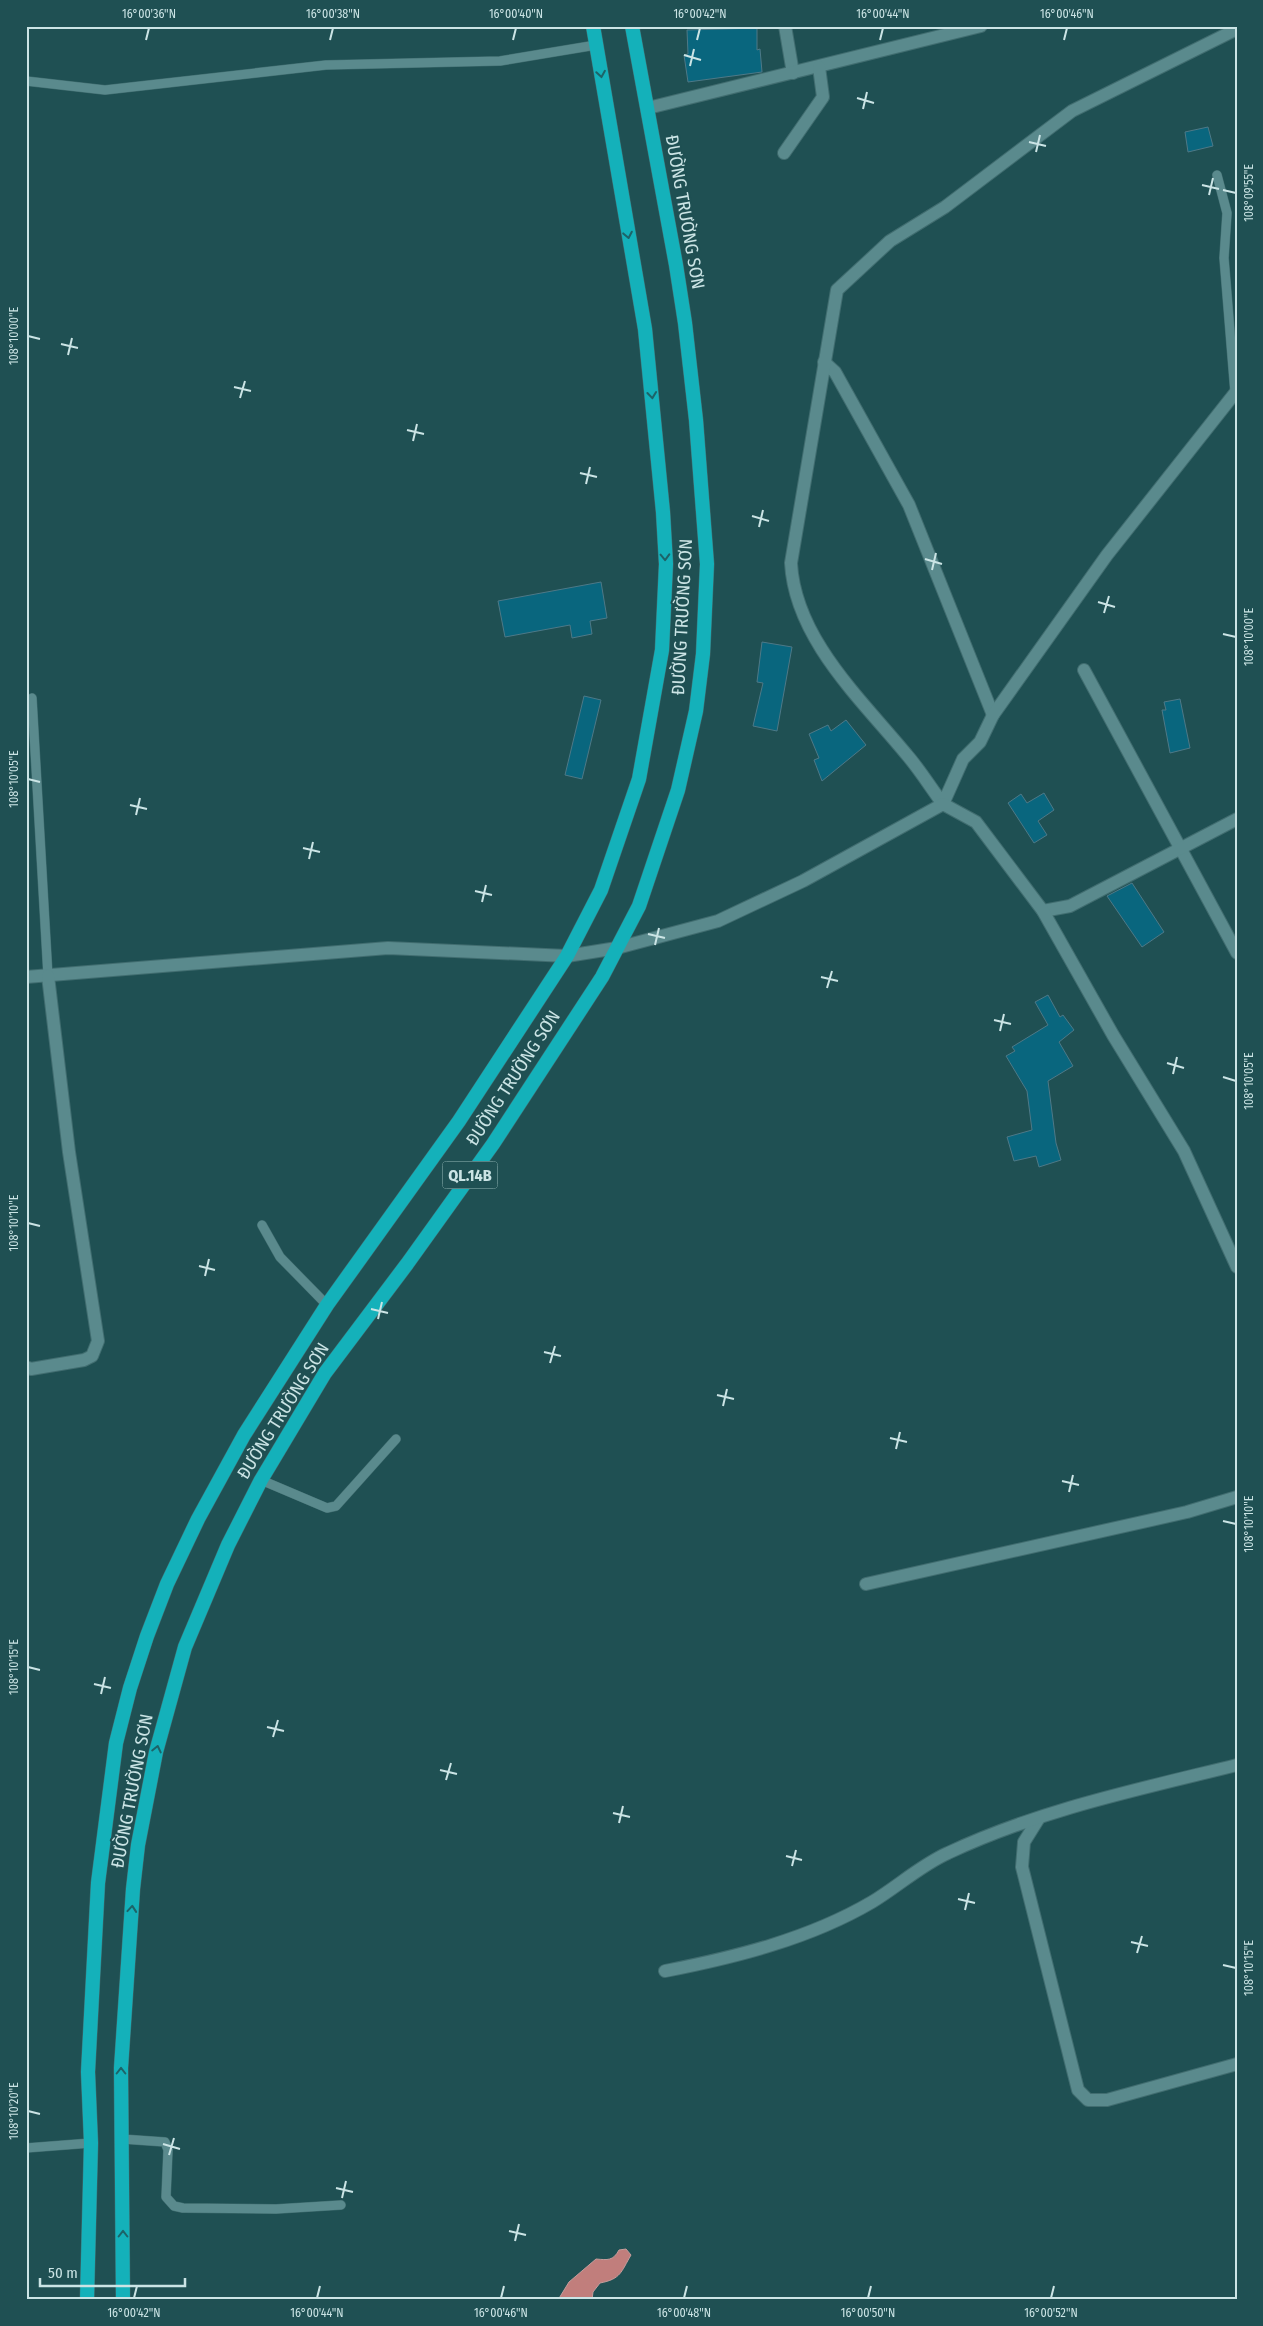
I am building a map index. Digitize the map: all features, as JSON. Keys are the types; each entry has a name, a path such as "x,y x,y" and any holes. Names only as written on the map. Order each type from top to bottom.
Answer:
{"highway":[{"name":"ĐƯỜNG TRƯỜNG SƠN","path":"87,2300 91,2144 88,2072 98,1883 116,1743 130,1688 157,1610 198,1520 244,1435 328,1305 459,1121 566,956 601,890 639,778 660,672 665,573 660,473 645,328 593,26"},
{"name":"ĐƯỜNG TRƯỜNG SƠN","path":"123,2300 122,2058 132,1907 138,1845 156,1752 185,1647 228,1545 261,1480 325,1373 408,1264 493,1144 602,977 639,906 678,790 696,711 703,654 706,592 704,509 685,323 632,26"}],"street":[{"path":"785,26 793,73"},
{"path":"648,108 981,26"},
{"path":"1237,30 1072,111 945,208 890,241 836,290 791,563 792,579 807,622 835,672 908,756 943,804 976,822 1044,911 1113,1035 1184,1151 1237,1267"},
{"path":"784,153 823,97 819,66"},
{"path":"824,362 835,372 908,505 993,714"},
{"path":"26,977 388,948 566,956 617,948 718,921 803,882 943,804 963,759 980,742 993,714 1107,555 1236,393"},
{"path":"1084,670 1237,954"},
{"path":"1044,911 1070,906 1179,847 1237,819"},
{"path":"26,1367 31,1368 84,1360 92,1356 98,1342 69,1152 48,976"},
{"path":"866,1584 1187,1512 1237,1497"},
{"path":"665,1971 720,1960 820,1929 872,1902 946,1853 1039,1818 1237,1765"},
{"path":"1039,1818 1024,1842 1022,1867 1078,2090 1088,2100 1107,2100 1237,2064"}],"lane":[{"path":"26,81 105,90 326,65 500,61 596,46"},
{"path":"1216,175 1227,212 1224,258 1236,393"},
{"path":"1229,304 1237,315"},
{"path":"32,698 48,976"},
{"path":"262,1225 280,1258 328,1305"},
{"path":"261,1480 327,1508 336,1506 396,1439"},
{"path":"122,2139 165,2142 168,2150 166,2197 174,2206 183,2208 276,2209 341,2205"},
{"path":"26,2148 91,2144"}],"shaded area":[{"path":"626,2249 631,2255 620,2274 600,2283 593,2292 592,2300 558,2300 569,2282 596,2259 610,2259 619,2250"}],"building":[{"path":"757,28 757,50 760,49 762,72 688,82 684,55 688,54 687,30"},
{"path":"1208,127 1213,146 1188,152 1185,132"},
{"path":"601,582 607,618 590,621 592,634 572,638 570,625 505,637 498,601"},
{"path":"762,642 792,647 777,731 753,726 763,683 757,682"},
{"path":"584,696 601,700 582,779 565,775"},
{"path":"1180,699 1190,748 1170,753 1162,710 1166,710 1164,702"},
{"path":"846,720 866,745 822,781 814,760 819,758 809,734 828,725 831,731"},
{"path":"1044,793 1054,810 1038,821 1047,835 1034,843 1008,803 1021,794 1027,803"},
{"path":"1132,883 1164,932 1142,947 1107,896"},
{"path":"1048,995 1060,1017 1063,1015 1074,1030 1059,1042 1073,1066 1048,1081 1056,1143 1061,1160 1039,1167 1036,1156 1014,1161 1007,1137 1032,1130 1027,1091 1006,1056 1015,1051 1012,1047 1048,1025 1035,1002"}]}
